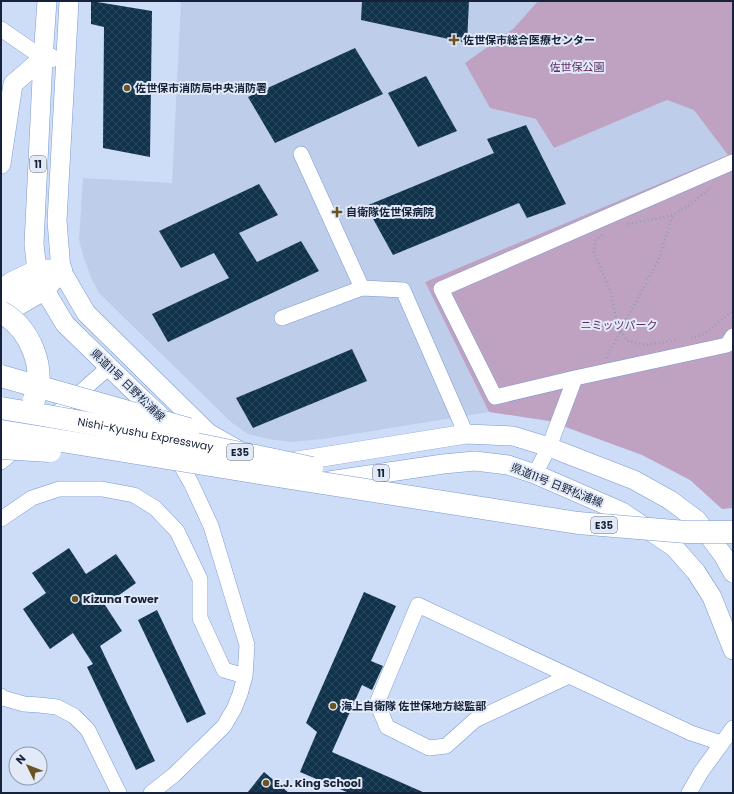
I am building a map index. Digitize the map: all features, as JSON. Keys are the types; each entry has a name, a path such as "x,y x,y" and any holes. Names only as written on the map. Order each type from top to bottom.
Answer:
{"highway":[{"path":"1,313 41,280 61,270"},
{"path":"1,291 12,283 41,280"},
{"path":"1,313 7,315 24,331 34,349 39,373 37,392 30,410 14,431 1,441"},
{"path":"1,376 295,458 364,479"},
{"name":"Nishi-Kyushu Expressway","path":"1,408 78,420 195,443 364,479 477,508"},
{"name":"Nishi-Kyushu Expressway","path":"1,431 578,523 686,532 733,532"},
{"path":"1,448 56,451 284,477"}],"main road":[{"name":"県道11号 日野松浦線","path":"47,1 34,244 41,280 65,324 143,400 196,448 232,468 274,484 292,486 475,460 508,465 535,474 622,512 674,547 696,572 712,597 733,650"},
{"name":"県道11号 日野松浦線","path":"69,1 57,221 61,270 86,313 208,433 239,451 272,461 289,462 466,434 513,436 549,447 634,480 670,500 697,520 723,554 733,573"},
{"path":"1,164 13,84 43,58 66,60"}],"street":[{"path":"1,29 43,58"},
{"path":"301,154 362,288"},
{"path":"731,342 495,398 441,289 733,162"},
{"path":"282,318 362,288 403,290 466,434"},
{"path":"1,462 109,367"},
{"path":"535,474 549,447 575,378"},
{"path":"143,400 191,484 212,526 247,645 245,676 240,694 234,709 224,726 174,775 151,793"},
{"path":"1,519 32,498 59,489 102,489 134,495 155,508 177,531 200,579 200,618 224,670 245,676"},
{"path":"569,676 475,720 446,746 428,748 387,727 377,703 418,605 569,676 690,733 721,743"},
{"path":"1,696 3,698 24,704 57,707 74,716 88,730 119,793"},
{"path":"689,793 701,772 733,728"}],"path":[{"path":"628,224 670,216 687,207 716,183"},
{"path":"613,358 606,359 658,261 673,214"},
{"path":"596,233 604,232 595,241 594,252 611,293 617,324 628,341 645,344 683,340"},
{"path":"690,338 704,334 733,311"}],"shaded area":[{"name":"自衛隊佐世保病院","path":"181,1 538,1 514,28 466,63 490,108 536,119 554,148 667,100 694,109 729,155 425,282 489,412 323,439 292,442 268,439 248,434 231,422 99,293 92,280 79,240 83,178 172,183"}],"green space":[{"name":"ニミッツパーク","path":"538,1 733,1 733,508 722,509 690,480 642,455 549,421 489,412 425,282 728,155 694,110 667,100 554,148 536,119 490,108 465,63 514,28"}],"building":[{"name":"佐世保市消防局中央消防署","path":"91,1 152,11 150,157 103,148 104,27 91,24"},
{"path":"362,1 469,1 467,43 361,20"},
{"path":"355,48 383,94 275,143 248,97"},
{"path":"426,76 457,131 418,147 388,93"},
{"path":"526,125 566,204 527,218 519,203 393,255 366,206 494,153 487,139"},
{"path":"259,184 278,215 239,233 257,262 301,241 319,271 168,342 152,314 229,278 214,253 181,268 159,231"},
{"path":"352,349 367,381 253,428 236,398"},
{"name":"Kizuna Tower","path":"69,548 86,574 116,554 136,583 105,605 122,631 100,646 155,761 136,770 87,667 93,664 73,633 50,649 23,609 46,593 32,573"},
{"name":"海上自衛隊 佐世保地方総監部","path":"364,592 396,606 371,661 383,666 372,690 362,685 332,752 425,793 349,793 300,772 317,732 306,723"},
{"path":"157,610 206,714 187,723 138,620"},
{"name":"E.J. King School","path":"264,772 289,793 247,793"}],"place":[{"name":"佐世保市総合医療センター","path":"454,40"},
{"name":"佐世保市消防局中央消防署","path":"127,88"},
{"name":"自衛隊佐世保病院","path":"337,212"},
{"name":"Kizuna Tower","path":"75,599"},
{"name":"海上自衛隊 佐世保地方総監部","path":"333,706"},
{"name":"E.J. King School","path":"266,783"}],"park label":[{"name":"佐世保公園","path":"577,67"}]}
